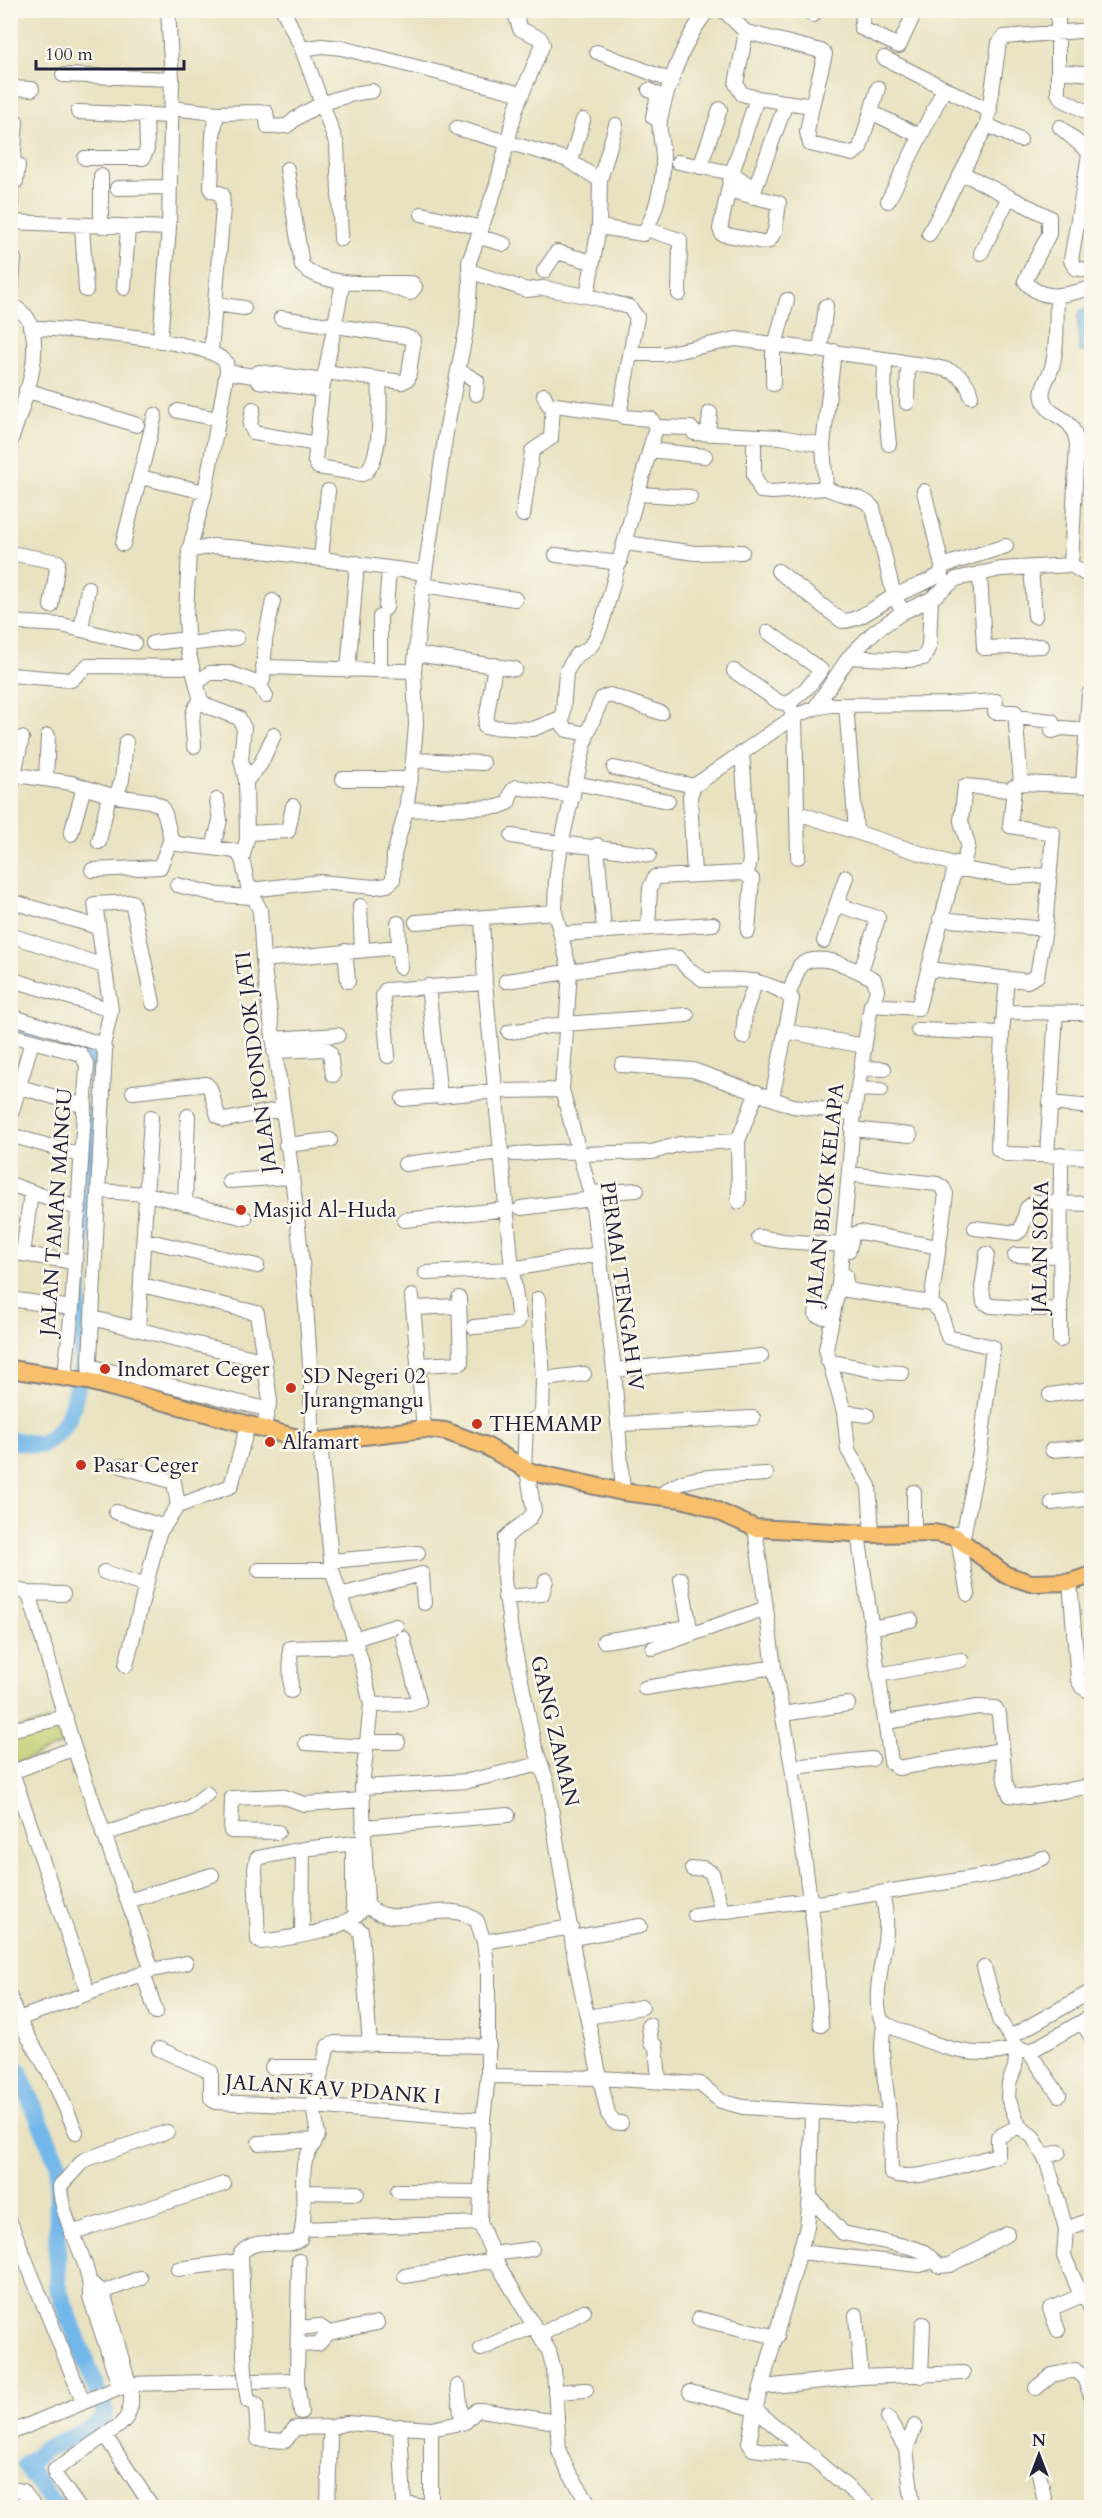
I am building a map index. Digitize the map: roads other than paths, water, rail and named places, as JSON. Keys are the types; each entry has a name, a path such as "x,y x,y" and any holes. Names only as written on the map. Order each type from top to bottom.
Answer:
{"main road":[{"path":"10,1369 89,1376 316,1443 424,1429 464,1436 530,1471 623,1492 660,1496 704,1505 755,1528 865,1534 934,1533 959,1542 1006,1575 1030,1583 1070,1582 1092,1575"}],"street":[{"path":"160,341 169,228 172,79 168,10"},
{"path":"283,10 303,49 338,149 341,238"},
{"path":"177,885 219,895 251,894 299,882 320,882 355,887 391,883 394,855 406,810 411,779 416,725 414,671 424,579 467,326 469,262 481,230 522,94 543,41 520,29 514,10"},
{"path":"599,227 635,234 643,234 646,229 656,198 663,160 660,121 672,81 692,30 709,10"},
{"path":"723,10 746,32 821,51 825,54 807,132 810,144 853,154 860,148 878,88"},
{"path":"864,10 861,27 899,46 913,16"},
{"path":"1058,10 1059,96 1084,111"},
{"path":"929,234 962,174 988,118 999,43 1004,37 1092,30"},
{"path":"746,32 736,84 742,94 812,106"},
{"path":"303,49 322,46 342,48 522,94"},
{"path":"597,52 672,81"},
{"path":"884,58 944,89 1020,140"},
{"path":"1059,71 1092,74"},
{"path":"63,75 172,79"},
{"path":"10,88 32,89"},
{"path":"888,201 944,89"},
{"path":"649,90 658,95 653,117 660,121"},
{"path":"78,112 146,115 171,112 266,112 268,127 287,126 294,118 323,105 357,92 372,91"},
{"path":"728,190 753,193 779,203 775,231 768,241 763,243 722,234 720,229 728,190 732,173 757,98"},
{"path":"753,193 786,103"},
{"path":"700,167 720,109"},
{"path":"211,351 223,197 219,192 212,191 213,135 218,113"},
{"path":"85,158 142,158 147,149 146,115"},
{"path":"879,116 920,136"},
{"path":"571,161 583,120"},
{"path":"10,121 16,121 17,165 16,181 12,182 11,222 169,228"},
{"path":"587,296 599,227 600,180 616,125"},
{"path":"1060,127 1090,155 1071,260 1075,268 1092,272"},
{"path":"457,128 571,161 600,180"},
{"path":"678,162 732,173 753,193"},
{"path":"287,169 302,266 308,271 343,282 386,285"},
{"path":"962,174 1049,217 1051,221 1049,234 1025,281 1033,289 1053,297 1092,288"},
{"path":"101,176 101,226"},
{"path":"117,188 169,187"},
{"path":"981,253 1009,197"},
{"path":"422,214 481,230"},
{"path":"82,225 86,290"},
{"path":"124,288 128,227"},
{"path":"646,229 680,240 679,294"},
{"path":"481,230 483,238 504,244"},
{"path":"544,271 557,252 592,262"},
{"path":"10,443 13,426 35,360 34,338 27,318 10,304 14,260"},
{"path":"469,271 527,290 543,288 587,296 634,310 637,317 621,398 622,414"},
{"path":"343,282 324,381 317,444 318,467 351,473 368,472 373,464 380,415 379,380"},
{"path":"1053,297 1052,368 1043,391 1043,399 1056,415 1071,423 1075,429 1077,444 1071,565"},
{"path":"773,384 776,343 787,300"},
{"path":"215,304 244,308"},
{"path":"826,306 827,351 823,445 826,488"},
{"path":"227,372 254,376 259,372 324,381 379,380 394,383 408,379 413,339 281,318"},
{"path":"30,327 160,341 211,351 226,362 227,372 205,492 189,551 188,642 201,702 239,718 242,722 241,759 246,781 247,833 242,859"},
{"path":"631,354 664,354 736,339 776,343 908,363 959,375 968,382 971,396"},
{"path":"885,360 884,395 889,444"},
{"path":"907,403 908,363"},
{"path":"458,370 477,381 476,394"},
{"path":"380,415 394,383"},
{"path":"26,390 137,425"},
{"path":"523,515 532,451 551,438 548,400 622,414 624,417 651,419 656,427 639,494 594,643 587,651 577,654 570,662 566,672 561,718 563,728 587,734"},
{"path":"253,409 250,425 254,433 317,444"},
{"path":"178,411 218,419"},
{"path":"708,433 710,413"},
{"path":"123,544 155,415"},
{"path":"656,427 691,428 694,433 781,437 823,445"},
{"path":"754,436 754,475 761,491 826,488 835,493 863,499 873,508 894,596 903,612"},
{"path":"1077,444 1092,445"},
{"path":"650,450 705,456"},
{"path":"140,477 205,492"},
{"path":"321,558 328,491"},
{"path":"849,657 908,660 924,657 929,646 931,599 945,576 924,491"},
{"path":"639,494 690,497"},
{"path":"626,543 695,553 742,552"},
{"path":"189,551 213,546 357,563 389,568 424,579 515,599"},
{"path":"778,571 842,621 855,619 894,596 945,576 1006,546"},
{"path":"10,553 57,561 59,564 51,606"},
{"path":"556,555 620,562"},
{"path":"348,670 357,563"},
{"path":"945,576 1071,565 1084,573 1092,574"},
{"path":"380,670 383,613 389,568"},
{"path":"1031,569 1035,616"},
{"path":"980,573 984,648 1042,646"},
{"path":"81,630 88,588"},
{"path":"815,708 849,657 874,632 903,612 931,599"},
{"path":"197,682 210,673 230,673 262,690 265,640 273,601"},
{"path":"10,622 62,626 135,644"},
{"path":"694,875 690,796 694,786 742,753 791,709 821,670 768,632"},
{"path":"153,643 237,638"},
{"path":"416,654 515,669"},
{"path":"495,665 484,727 533,729 561,718"},
{"path":"10,675 71,680 87,666 192,667"},
{"path":"263,667 414,671"},
{"path":"734,671 791,709 846,705 996,701 995,712 1015,712 1017,785 1010,826 1053,833 1045,929 1036,978 1027,981 930,969"},
{"path":"788,996 800,965 820,959 861,971 878,984 873,1003 918,1008 930,969 954,866 964,861 968,845 961,821 965,786 1068,787 1088,785 1089,694"},
{"name":"PERMAI TENGAH IV","path":"623,1492 614,1370 591,1196 562,1090 564,1024 570,970 555,912 561,844 587,734 605,695 661,713"},
{"path":"194,746 193,714 196,705 201,702"},
{"path":"846,705 856,831"},
{"path":"791,709 798,813 798,857"},
{"path":"1016,717 1052,721 1052,731 1062,728 1087,730"},
{"path":"246,781 260,765 274,735"},
{"path":"46,779 48,736"},
{"path":"22,738 12,774 84,787 113,796 150,801 160,806 165,814 171,839 160,867 92,870"},
{"path":"99,842 113,796 122,780 126,742"},
{"path":"742,753 750,861 748,869 743,873"},
{"path":"412,760 483,763"},
{"path":"614,768 694,786"},
{"path":"343,779 411,779"},
{"path":"71,834 84,787"},
{"path":"406,810 498,807 508,802 512,790 516,788 574,789 668,801"},
{"path":"213,848 220,819 217,800"},
{"path":"247,833 288,831 293,806"},
{"path":"798,813 954,866 1011,877 1050,875"},
{"path":"512,836 649,855"},
{"path":"171,839 177,844 237,852 242,859"},
{"path":"597,846 604,931"},
{"name":"JALAN PONDOK JATI","path":"242,859 251,894 260,910 263,960 290,1177 316,1443 332,1565 376,1704"},
{"path":"648,927 652,880 661,876 743,873 752,879 748,932"},
{"path":"824,941 846,877"},
{"path":"10,901 98,927"},
{"path":"153,1003 132,902 94,905 111,1010 103,1046 105,1053 102,1190 89,1376 267,1409"},
{"path":"838,904 878,918 861,971"},
{"path":"360,906 362,949"},
{"path":"417,921 555,912"},
{"path":"474,1327 519,1321 514,1209 496,1091 485,983 482,918"},
{"path":"940,919 1045,929"},
{"path":"398,923 400,967"},
{"path":"561,934 713,924"},
{"path":"10,935 104,966"},
{"path":"263,960 398,947"},
{"path":"345,951 348,981"},
{"path":"506,981 670,957 679,958 704,980 741,978 756,981 792,999 772,1098"},
{"path":"10,979 111,1010"},
{"path":"1008,979 1002,1033 998,1149 1006,1154 1092,1157"},
{"path":"743,1037 745,1012 756,981"},
{"path":"388,1056 384,992 428,986 485,983"},
{"path":"428,986 440,1097"},
{"name":"JALAN BLOK KELAPA","path":"873,1003 870,1007 854,1113 844,1245 826,1349 844,1412 848,1450 869,1486 865,1534 871,1628 891,1762 898,1768 1002,1750"},
{"path":"1004,1012 1092,1013"},
{"name":"JALAN SOKA","path":"1056,1013 1050,1103 1054,1155 1062,1203 1060,1340"},
{"path":"509,1032 564,1024 687,1015"},
{"path":"10,1016 103,1046"},
{"path":"918,1030 1002,1033"},
{"path":"784,1031 864,1046"},
{"path":"10,1035 32,1041 15,1085 10,1118"},
{"path":"274,1045 338,1035"},
{"name":"JALAN TAMAN MANGU","path":"32,1041 81,1054 87,1065 66,1375"},
{"path":"274,1045 326,1049 330,1053 333,1075"},
{"path":"622,1065 693,1070 799,1108 854,1113"},
{"path":"861,1068 884,1069"},
{"path":"133,1092 206,1084 210,1088 218,1116 225,1120 282,1109"},
{"path":"15,1085 85,1106"},
{"path":"858,1089 881,1090"},
{"path":"403,1099 496,1091 562,1090"},
{"path":"739,1202 738,1141 757,1092"},
{"path":"1050,1103 1092,1107"},
{"path":"185,1204 188,1116"},
{"path":"138,1329 151,1117"},
{"path":"852,1130 910,1135"},
{"path":"10,1135 80,1155"},
{"path":"286,1145 330,1140"},
{"path":"405,1164 507,1153 652,1152 670,1146 738,1141"},
{"path":"858,1175 937,1184 943,1188 946,1194 931,1303"},
{"path":"229,1181 290,1177"},
{"path":"10,1184 79,1209"},
{"path":"102,1190 147,1194 245,1218"},
{"path":"404,1220 514,1209 637,1190"},
{"path":"31,1192 17,1253 75,1262"},
{"path":"975,1228 1017,1233 1021,1230 1028,1208 1035,1202 1092,1204"},
{"path":"938,1247 855,1233 850,1240 844,1282 847,1290 931,1303 940,1311 948,1337 990,1346 994,1350 981,1452 968,1510 968,1520 959,1542 968,1594"},
{"path":"759,1236 782,1241 844,1245"},
{"path":"145,1240 257,1266"},
{"path":"426,1273 518,1268 599,1254"},
{"path":"987,1254 982,1288 984,1302 991,1306 1060,1310"},
{"path":"1015,1255 1061,1256"},
{"path":"126,1665 162,1526 178,1506 231,1486 256,1427 270,1406 257,1313 142,1285"},
{"path":"10,1299 72,1308"},
{"path":"530,1471 526,1424 542,1414 543,1379 538,1299"},
{"path":"418,1365 462,1363 459,1302 412,1302 424,1429"},
{"path":"817,1307 816,1315 832,1319"},
{"path":"92,1318 265,1361"},
{"path":"614,1370 761,1356"},
{"path":"828,1361 881,1372 902,1372"},
{"path":"543,1379 584,1374"},
{"path":"1050,1395 1092,1389"},
{"path":"844,1412 867,1415"},
{"path":"619,1425 753,1418"},
{"path":"1052,1450 1092,1447"},
{"path":"121,1466 174,1482 178,1506"},
{"name":"GANG ZAMAN","path":"530,1471 534,1511 530,1518 510,1532 506,1539 505,1597 534,1744 555,1820 562,1881 600,2078 608,2114 614,2122 621,2123"},
{"path":"660,1496 668,1489 686,1481 766,1474"},
{"path":"914,1492 914,1533"},
{"path":"1052,1503 1092,1498"},
{"path":"116,1512 162,1526"},
{"path":"755,1528 774,1667 792,1767 814,1929 820,2025"},
{"path":"259,1570 332,1565 418,1553"},
{"path":"104,1572 146,1586"},
{"path":"340,1595 422,1574 424,1603"},
{"path":"681,1579 690,1630"},
{"path":"505,1597 542,1594 546,1580"},
{"path":"1070,1582 1079,1684 1092,1693"},
{"path":"10,1588 29,1593 63,1594"},
{"path":"29,1593 74,1748 128,1902 148,1972 156,2012"},
{"path":"604,1641 690,1630 766,1608"},
{"path":"871,1628 911,1620"},
{"path":"653,1648 690,1630"},
{"path":"291,1691 290,1648 358,1643 399,1632 419,1701 410,1704 376,1704 366,1744 362,1793 363,1827 358,1843 360,1905 349,1923 303,1935 259,1942 255,1869 260,1857 303,1849 358,1843"},
{"path":"878,1675 961,1660"},
{"path":"645,1688 774,1667"},
{"path":"783,1714 848,1704"},
{"path":"886,1722 988,1706 995,1708 999,1714 1006,1790 1010,1795 1028,1797 1092,1786"},
{"path":"10,1730 66,1717"},
{"path":"306,1743 398,1742"},
{"path":"74,1748 11,1772 88,1993"},
{"path":"792,1767 872,1759"},
{"path":"278,1833 231,1831 232,1798 282,1796 304,1804 362,1793 468,1781 540,1764"},
{"path":"103,1834 189,1808 207,1794"},
{"path":"363,1827 508,1815"},
{"path":"303,1849 303,1935"},
{"path":"695,1915 810,1900 818,1903 882,1893 997,1874 1043,1858"},
{"path":"692,1869 703,1868 712,1873 722,1912"},
{"path":"128,1902 212,1875"},
{"path":"882,1893 886,1932 878,1996 879,2017 885,2023 948,2049 1002,2052 1087,2019 1092,2038"},
{"path":"360,1905 382,1916 466,1914 477,1921 484,1942 488,1972 489,2046 479,2192 480,2223 494,2257 549,2351 554,2370 559,2451 568,2472 592,2508"},
{"path":"349,1923 361,1930 370,2045"},
{"path":"484,1942 640,1926"},
{"path":"18,2019 148,1972 186,1963"},
{"path":"984,1967 995,2011 1003,2026 1059,2095"},
{"path":"1092,1991 1019,2045 1016,2067 1009,2083 1008,2098 1019,2126 1033,2137 1044,2157 1066,2229 1064,2256 1086,2293 1092,2314"},
{"path":"10,1996 18,2019 54,2081 76,2132"},
{"path":"588,2017 642,2007"},
{"path":"885,2023 882,2050 889,2117 891,2173 895,2175 938,2171 998,2155 998,2137 1019,2126"},
{"path":"649,2025 651,2043 656,2046 659,2081"},
{"path":"489,2046 332,2044 327,2048 313,2106 318,2135 305,2160 302,2234 294,2243 269,2241 251,2246 241,2253 248,2401 256,2404 258,2439 285,2441 295,2428 333,2427 346,2423 431,2429 462,2423 477,2410 556,2422"},
{"name":"JALAN KAV PDANK I","path":"159,2049 213,2074 211,2098 215,2102 313,2106 483,2120"},
{"path":"272,2067 322,2067"},
{"path":"488,2076 600,2078 700,2084 728,2104 889,2117"},
{"path":"812,2112 810,2197 800,2252 749,2435 750,2446 814,2457"},
{"path":"79,2508 56,2476 58,2466 106,2437 127,2416 131,2399 121,2387 95,2291 71,2233 60,2192 63,2180 84,2160 167,2132"},
{"path":"259,2143 316,2140"},
{"path":"1044,2157 1059,2152"},
{"path":"71,2233 224,2184"},
{"path":"304,2192 357,2193"},
{"path":"398,2192 479,2192"},
{"path":"810,2197 843,2233 914,2248 924,2252 940,2265 950,2265 1008,2234"},
{"path":"1066,2229 1090,2220"},
{"path":"10,2222 84,2401"},
{"path":"302,2234 480,2223"},
{"path":"405,2276 532,2249"},
{"path":"800,2252 920,2265 934,2261"},
{"path":"178,2270 240,2261"},
{"path":"299,2261 297,2380 301,2412"},
{"path":"95,2291 140,2278"},
{"path":"1058,2330 1050,2313 1054,2306 1086,2293"},
{"path":"482,2349 584,2312"},
{"path":"856,2314 861,2377"},
{"path":"699,2319 777,2337"},
{"path":"298,2345 318,2344 329,2333 377,2323"},
{"path":"921,2376 923,2324"},
{"path":"298,2328 318,2326 329,2333"},
{"path":"1036,2388 1052,2375 1075,2370 1084,2378 1092,2398"},
{"path":"763,2387 861,2377 963,2373"},
{"path":"10,2433 121,2387 297,2380"},
{"path":"458,2386 462,2423"},
{"path":"555,2392 586,2390"},
{"path":"690,2392 755,2409 872,2508"},
{"path":"888,2418 906,2449 912,2508"},
{"path":"400,2426 404,2505 432,2507 431,2429"},
{"path":"906,2449 915,2426"},
{"path":"106,2437 153,2508"},
{"path":"328,2508 330,2437"},
{"path":"1039,2473 1046,2508"},
{"path":"321,2508 329,2488"},
{"path":"10,2489 23,2491 36,2508"}],"water":[{"path":"1091,309 1091,353 1079,351 1078,315 1081,310"}],"waterway":[{"path":"10,1027 39,1036"},
{"path":"77,1048 89,1054 95,1065 77,1385"},
{"path":"10,1440 41,1445 50,1438 67,1420 77,1386"},
{"path":"10,2067 18,2070 58,2164 57,2286 105,2412 101,2424 45,2449 26,2465 56,2508"}],"place":[{"name":"Masjid Al-Huda","path":"241,1210"},
{"name":"Indomaret Ceger","path":"105,1369"},
{"name":"SD Negeri 02 Jurangmangu","path":"291,1388"},
{"name":"THEMAMP","path":"477,1424"},
{"name":"Alfamart","path":"270,1442"},
{"name":"Pasar Ceger","path":"81,1465"}]}
